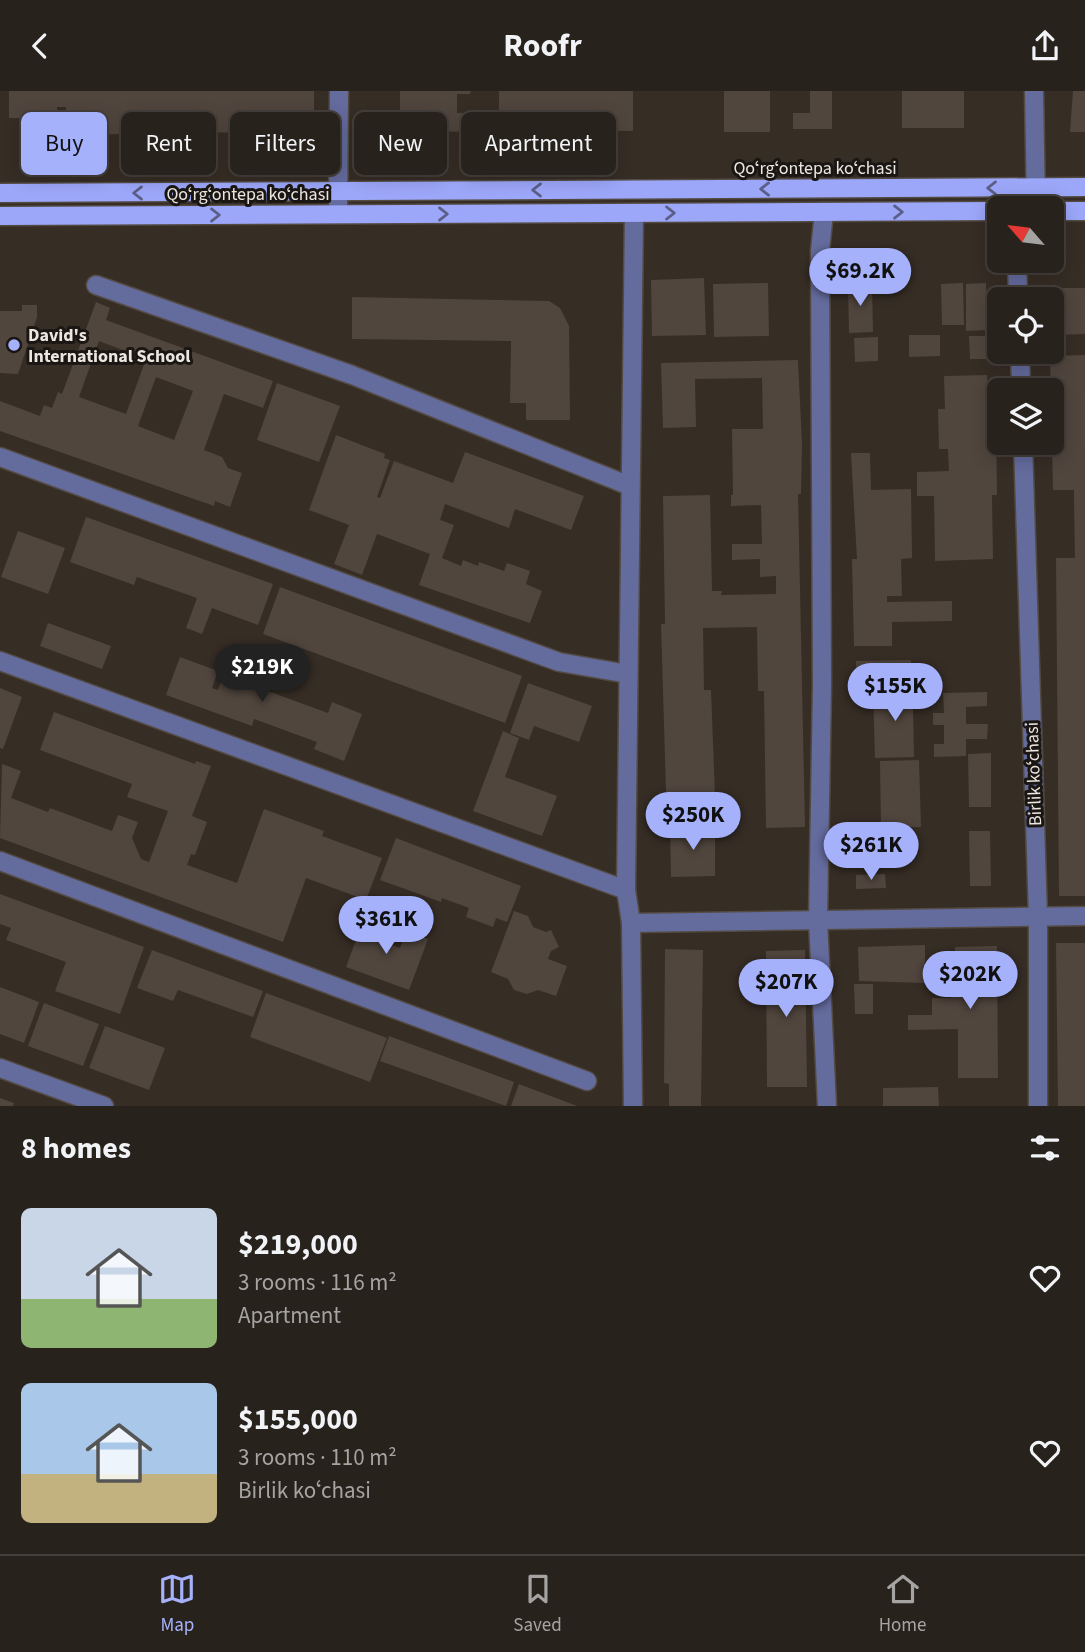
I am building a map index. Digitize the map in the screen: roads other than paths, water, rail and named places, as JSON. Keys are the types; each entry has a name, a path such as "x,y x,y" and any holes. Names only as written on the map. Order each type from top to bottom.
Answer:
{"main road":[{"name":"Qoʻrgʻontepa koʻchasi","path":"0,193 1085,187"},
{"name":"Qoʻrgʻontepa koʻchasi","path":"0,216 987,211"},
{"path":"1064,211 1085,211"}],"street":[{"path":"338,214 339,91"},
{"path":"1034,91 1035,196"},
{"path":"824,212 820,251 822,686 818,920 827,1106"},
{"path":"633,1106 631,923 626,890 634,213"},
{"path":"96,285 352,375 630,486"},
{"name":"Birlik koʻchasi","path":"1023,455 1038,917 1038,1106"},
{"path":"1,461 559,662 628,674"},
{"path":"0,661 626,890"},
{"path":"0,861 587,1081"},
{"path":"631,923 1085,916"},
{"path":"0,1069 104,1106"}],"place":[{"name":"David's International School","path":"14,345"}]}
